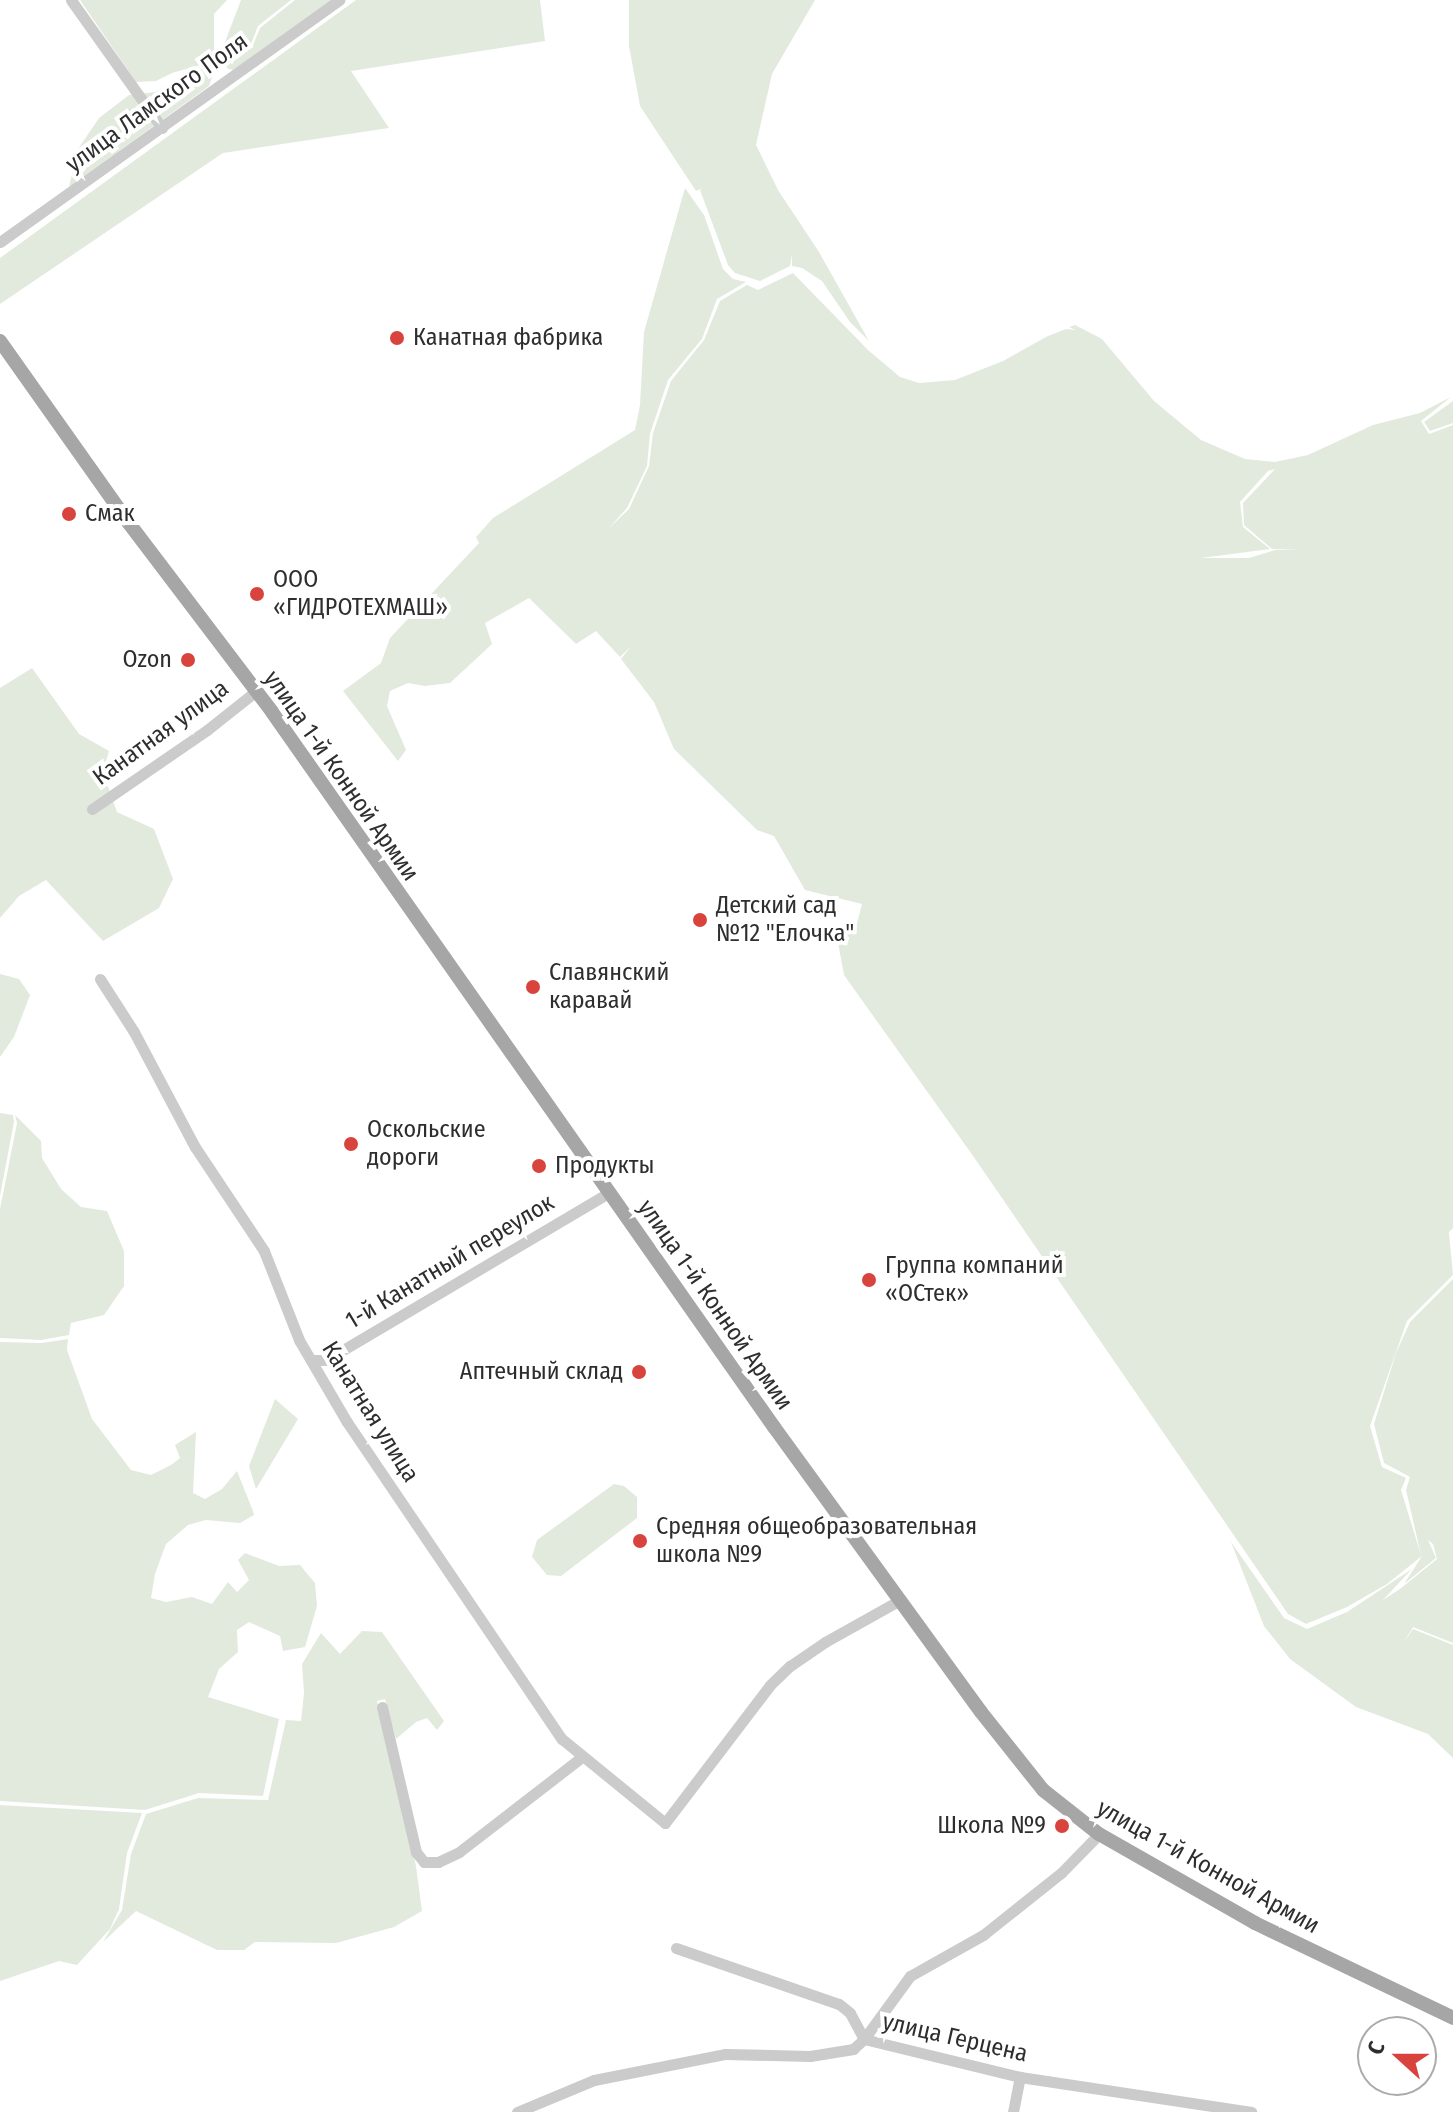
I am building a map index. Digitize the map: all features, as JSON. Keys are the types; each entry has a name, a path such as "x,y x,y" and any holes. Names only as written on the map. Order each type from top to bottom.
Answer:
{"main road":[{"name":"улица 1-й Конной Армии","path":"0,341 128,522 256,691 608,1193 900,1600 1043,1790 1099,1834 1255,1923 1453,2018"}],"street":[{"path":"71,0 162,128"},
{"name":"улица Ламского Поля","path":"0,242 339,0"},
{"name":"Канатная улица","path":"92,809 207,730 256,691"},
{"name":"Канатная улица","path":"100,979 134,1032 195,1147 264,1251 299,1340 347,1422 562,1739 665,1823 770,1685 790,1666 825,1642 900,1600"},
{"name":"1-й Канатный переулок","path":"312,1360 326,1360 608,1193"},
{"path":"382,1707 416,1852 424,1862 438,1862 459,1852 582,1757"},
{"path":"864,2039 871,2025 910,1976 983,1935 1061,1873 1099,1834"},
{"path":"676,1948 839,2004 850,2013 864,2039"},
{"name":"улица Герцена","path":"517,2112 594,2080 725,2054 810,2056 853,2049 864,2039 1020,2077 1251,2112"},
{"path":"1013,2112 1020,2077"}],"shaded area":[{"path":"80,0 227,0 214,14 214,61 156,81 136,82"},
{"path":"241,0 291,0 258,26 251,44 224,64 225,42"},
{"path":"295,0 332,0 234,70 228,69 226,66 253,45 260,28"},
{"path":"356,0 540,0 545,41 351,71 389,128 223,153 0,304 0,258"},
{"path":"629,0 815,0 772,74 756,145 778,190 819,252 869,341 850,322 822,281 802,268 792,266 792,255 790,266 760,281 735,273 728,265 700,190 703,188 696,191 640,106 629,46"},
{"path":"204,68 213,75 209,86 69,187 78,149 99,118 129,95 155,92 179,77"},
{"path":"685,188 704,215 723,269 733,279 746,282 717,299 702,339 668,380 650,434 647,466 627,508 609,528 629,509 649,466 653,433 671,381 704,340 720,301 747,285 758,290 793,273 868,350 900,377 919,383 955,380 1003,361 1048,336 1066,329 1076,330 1069,327 1075,325 1102,339 1154,401 1201,440 1245,459 1275,462 1308,455 1373,425 1420,413 1451,397 1421,421 1429,434 1453,425 1453,1228 1449,1232 1453,1275 1407,1321 1370,1426 1382,1467 1406,1478 1401,1490 1421,1555 1406,1490 1410,1477 1384,1463 1374,1424 1396,1353 1410,1322 1453,1279 1453,1643 1413,1627 1404,1642 1413,1629 1453,1645 1453,1758 1428,1734 1356,1707 1290,1659 1264,1626 1231,1542 1284,1618 1307,1629 1347,1612 1412,1569 1383,1600 1400,1589 1437,1559 1433,1544 1428,1540 1436,1558 1404,1584 1422,1556 1387,1584 1347,1607 1306,1624 1288,1614 971,1153 844,975 837,937 856,927 862,904 805,890 774,836 757,830 674,749 654,702 621,659 631,646 620,657 596,631 576,644 529,598 485,623 492,644 450,683 425,686 408,683 390,691 387,706 406,750 398,761 343,691 381,663 390,638 479,543 476,537 493,518 635,430 640,405 644,332","holes":["1275,469 1243,503 1244,525 1272,549 1300,550 1275,550 1249,558 1201,558 1270,549 1243,527 1240,502 1268,471"]},
{"path":"1453,401 1453,423 1430,431 1424,422"},
{"path":"32,668 79,734 109,751 103,772 117,812 154,829 173,879 159,908 103,941 46,880 19,896 0,918 0,688"},
{"path":"0,974 19,979 30,995 14,1037 0,1057"},
{"path":"0,1113 13,1115 14,1122 0,1196"},
{"path":"15,1115 41,1141 42,1158 61,1189 81,1207 107,1211 124,1251 124,1286 104,1315 71,1323 69,1335 41,1340 0,1338 0,1209 17,1123"},
{"path":"68,1339 67,1350 92,1419 131,1470 151,1475 171,1465 180,1458 175,1445 196,1432 193,1493 205,1499 222,1489 237,1471 253,1511 254,1515 240,1523 206,1520 188,1525 166,1544 155,1574 151,1598 166,1602 192,1597 212,1604 228,1582 237,1592 249,1580 238,1560 245,1553 279,1566 300,1565 315,1583 317,1606 305,1647 283,1651 280,1636 249,1622 237,1630 238,1652 219,1669 208,1697 279,1719 263,1796 199,1793 145,1810 0,1801 0,1342 42,1343"},
{"path":"275,1399 298,1419 256,1489 249,1466"},
{"path":"614,1484 624,1486 637,1497 637,1518 561,1576 547,1575 532,1557 537,1540"},
{"path":"362,1631 382,1632 444,1721 437,1730 427,1718 416,1722 396,1739 385,1699 377,1701 416,1866 422,1911 394,1927 336,1943 255,1942 244,1950 217,1950 136,1911 103,1942 122,1910 131,1854 146,1814 198,1798 268,1800 286,1720 301,1721 304,1693 302,1664 321,1633 340,1654"},
{"path":"0,1805 142,1813 127,1853 119,1909 110,1929 77,1965 59,1961 0,1981"}],"place":[{"name":"Канатная фабрика","path":"397,338"},
{"name":"Смак","path":"69,514"},
{"name":"ООО «ГИДРОТЕХМАШ»","path":"257,594"},
{"name":"Ozon","path":"188,660"},
{"name":"Детский сад №12 \"Елочка\"","path":"700,920"},
{"name":"Славянский каравай","path":"533,987"},
{"name":"Оскольские дороги","path":"351,1144"},
{"name":"Продукты","path":"539,1166"},
{"name":"Группа компаний «ОСтек»","path":"869,1280"},
{"name":"Аптечный склад","path":"639,1372"},
{"name":"Средняя общеобразовательная школа №9","path":"640,1541"},
{"name":"Школа №9","path":"1062,1826"}]}
